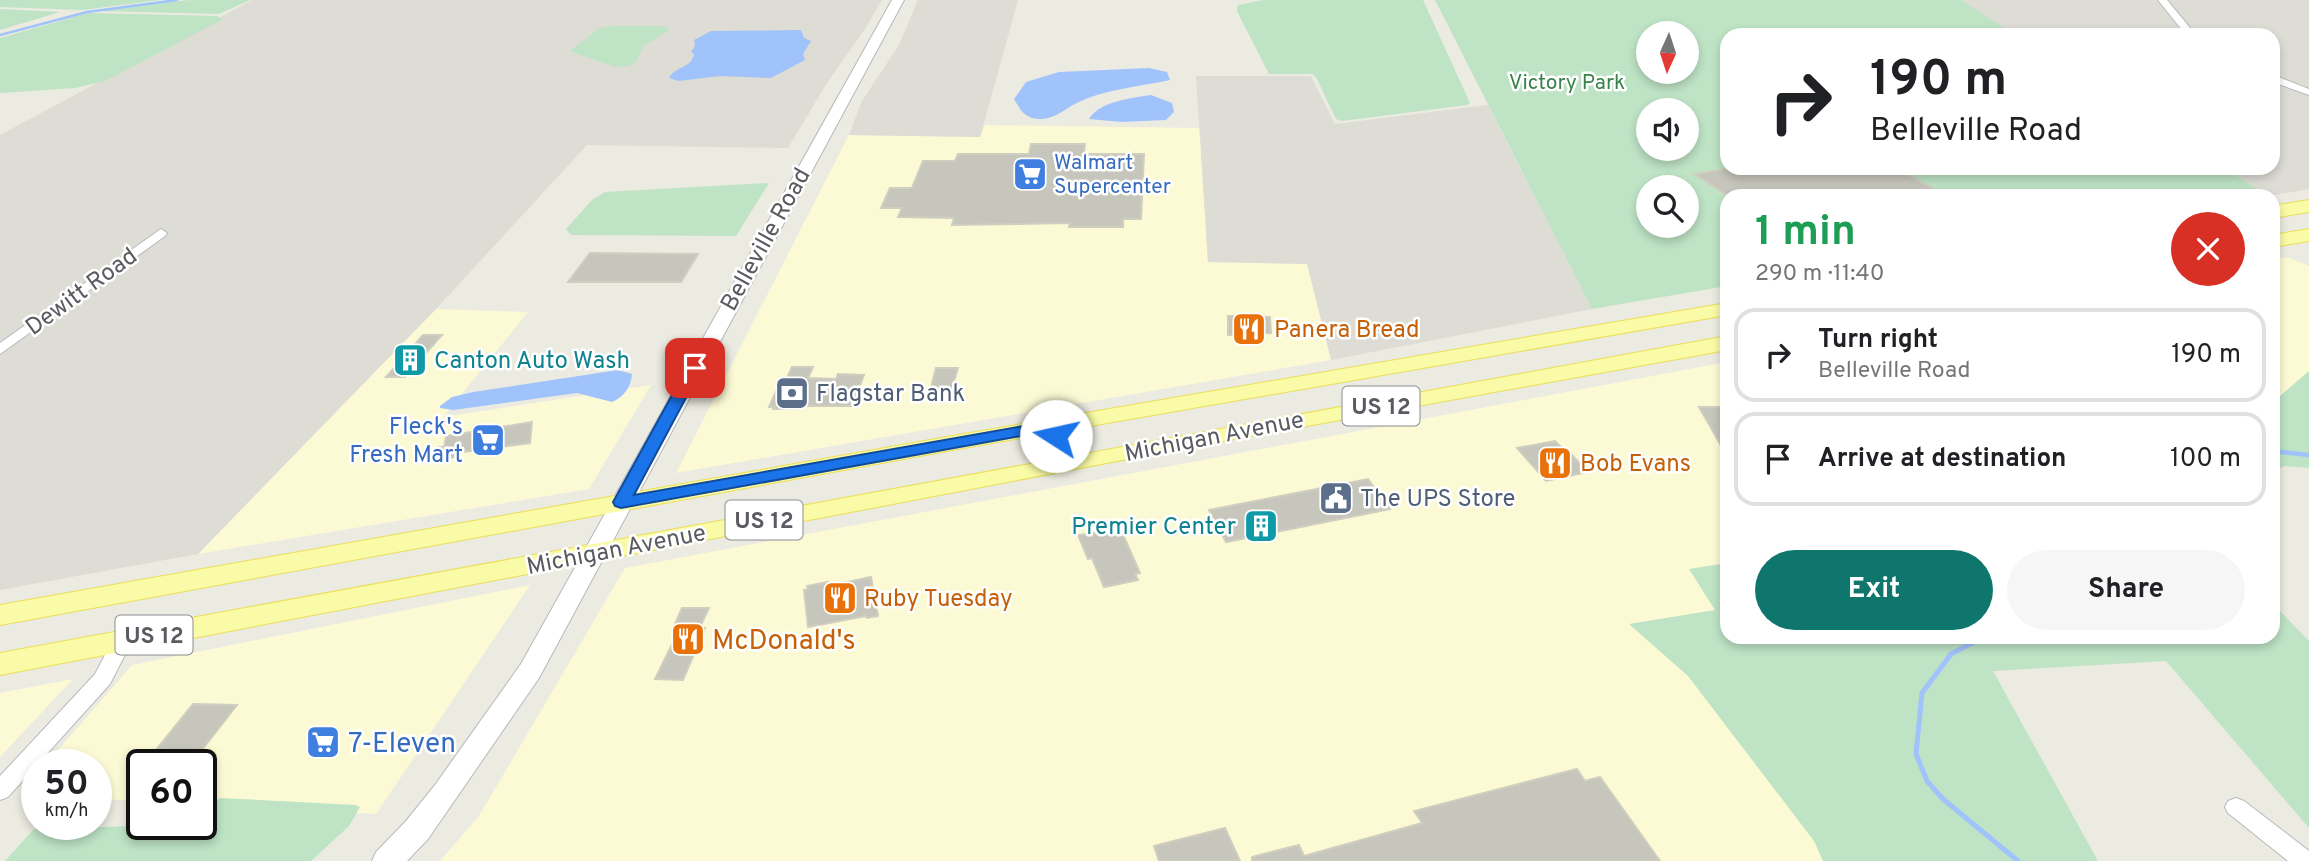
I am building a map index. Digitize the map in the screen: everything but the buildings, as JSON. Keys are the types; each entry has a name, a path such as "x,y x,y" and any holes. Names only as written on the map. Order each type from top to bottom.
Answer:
{"main road":[{"name":"Belleville Road","path":"387,861 417,830 511,701 555,628 621,502 898,0"},
{"path":"2280,211 2309,206"},
{"path":"2280,240 2309,235"},
{"name":"Michigan Avenue","path":"0,615 621,502 1720,310"},
{"name":"Michigan Avenue","path":"0,664 1185,440 1720,344"},
{"path":"1185,440 1174,430 1174,416 1210,400"},
{"path":"1035,470 1059,454 1061,448 1056,436 1040,428"}],"street":[{"path":"2162,0 2183,28"},
{"path":"2280,77 2309,84"},
{"path":"2280,78 2309,92"},
{"name":"Dewitt Road","path":"0,350 161,233"},
{"path":"0,791 103,679 122,641"},
{"path":"2236,807 2305,861"}],"shaded area":[{"path":"252,0 882,0 788,148 587,145 436,309 198,554 0,590 0,135"},
{"path":"918,0 1018,0 980,137 849,135 862,101 899,45"},
{"path":"1961,0 2309,0 2309,189 2280,194 2280,189 2257,189 2235,175 2280,175 2280,28 2005,28"},
{"path":"1196,76 1311,76 1335,124 1488,105 1592,309 1331,360 1307,264 1208,262"},
{"path":"985,125 1200,128 1208,262 1307,264 1331,360 676,473 849,135 980,137"},
{"path":"2287,257 2309,266 2309,397 2280,419 2280,258"},
{"path":"436,309 528,312 443,417 651,385 589,489 198,554"},
{"path":"1720,363 1720,644 1730,644 1823,861 440,861 479,816 625,568"},
{"path":"530,585 376,814 217,806 217,749 126,749 126,800 112,800 112,749 59,749 132,665"},
{"path":"73,679 0,757 0,693"}],"green space":[{"path":"0,0 160,0 83,10 0,7"},
{"path":"250,0 219,14 98,11 137,4"},
{"path":"1264,0 1423,0 1470,103 1342,121 1336,119 1316,77 1312,74 1269,74 1237,11 1238,5"},
{"name":"Victory Park","path":"1435,0 1961,0 2005,28 1720,28 1720,175 2235,175 2257,189 1720,189 1720,287 1592,309"},
{"path":"0,9 60,12 0,30"},
{"path":"88,13 217,16 223,19 105,81 76,88 0,93 0,38"},
{"path":"662,26 669,30 643,46 636,62 628,66 615,67 570,51 600,28"},
{"path":"769,183 736,236 571,235 566,229 592,200 605,192"},
{"path":"2309,371 2309,468 2284,466 2280,468 2280,396"},
{"path":"1720,564 1720,644 2280,644 2280,611 2309,641 2309,828 2166,661 1993,671 2098,861 1823,861 1814,841 1688,676 1629,624 1715,610 1689,569"},
{"path":"217,800 360,807 349,826 311,861 5,861 24,840 112,840 112,827 126,826 126,840 217,840"}],"water":[{"path":"801,30 804,38 811,41 803,54 805,60 771,78 720,76 679,81 669,78 692,59 694,40 711,31"},
{"path":"1149,68 1167,72 1170,80 1096,95 1049,118 1029,117 1014,99 1026,82 1059,72"},
{"path":"1151,95 1172,103 1174,112 1166,120 1122,122 1089,119 1108,104"},
{"path":"618,370 632,374 623,394 612,402 577,393 453,410 440,408 452,397 473,392"}],"waterway":[{"path":"0,35 87,12 177,0"},
{"path":"2280,452 2309,455"},
{"path":"1970,644 1951,654 1922,693 1916,754 1927,781 1943,799 2018,861"}],"place":[{"name":"Walmart Supercenter","path":"1030,174"},
{"name":"Panera Bread","path":"1249,329"},
{"name":"Canton Auto Wash","path":"410,360"},
{"name":"Flagstar Bank","path":"792,393"},
{"name":"Fleck's Fresh Mart","path":"488,440"},
{"name":"Bob Evans","path":"1555,463"},
{"name":"The UPS Store","path":"1336,498"},
{"name":"Premier Center","path":"1261,526"},
{"name":"Ruby Tuesday","path":"840,598"},
{"name":"McDonald's","path":"688,639"},
{"name":"7-Eleven","path":"323,742"}],"route":[{"path":"695,368 621,502 1040,428 1056,436"}]}
